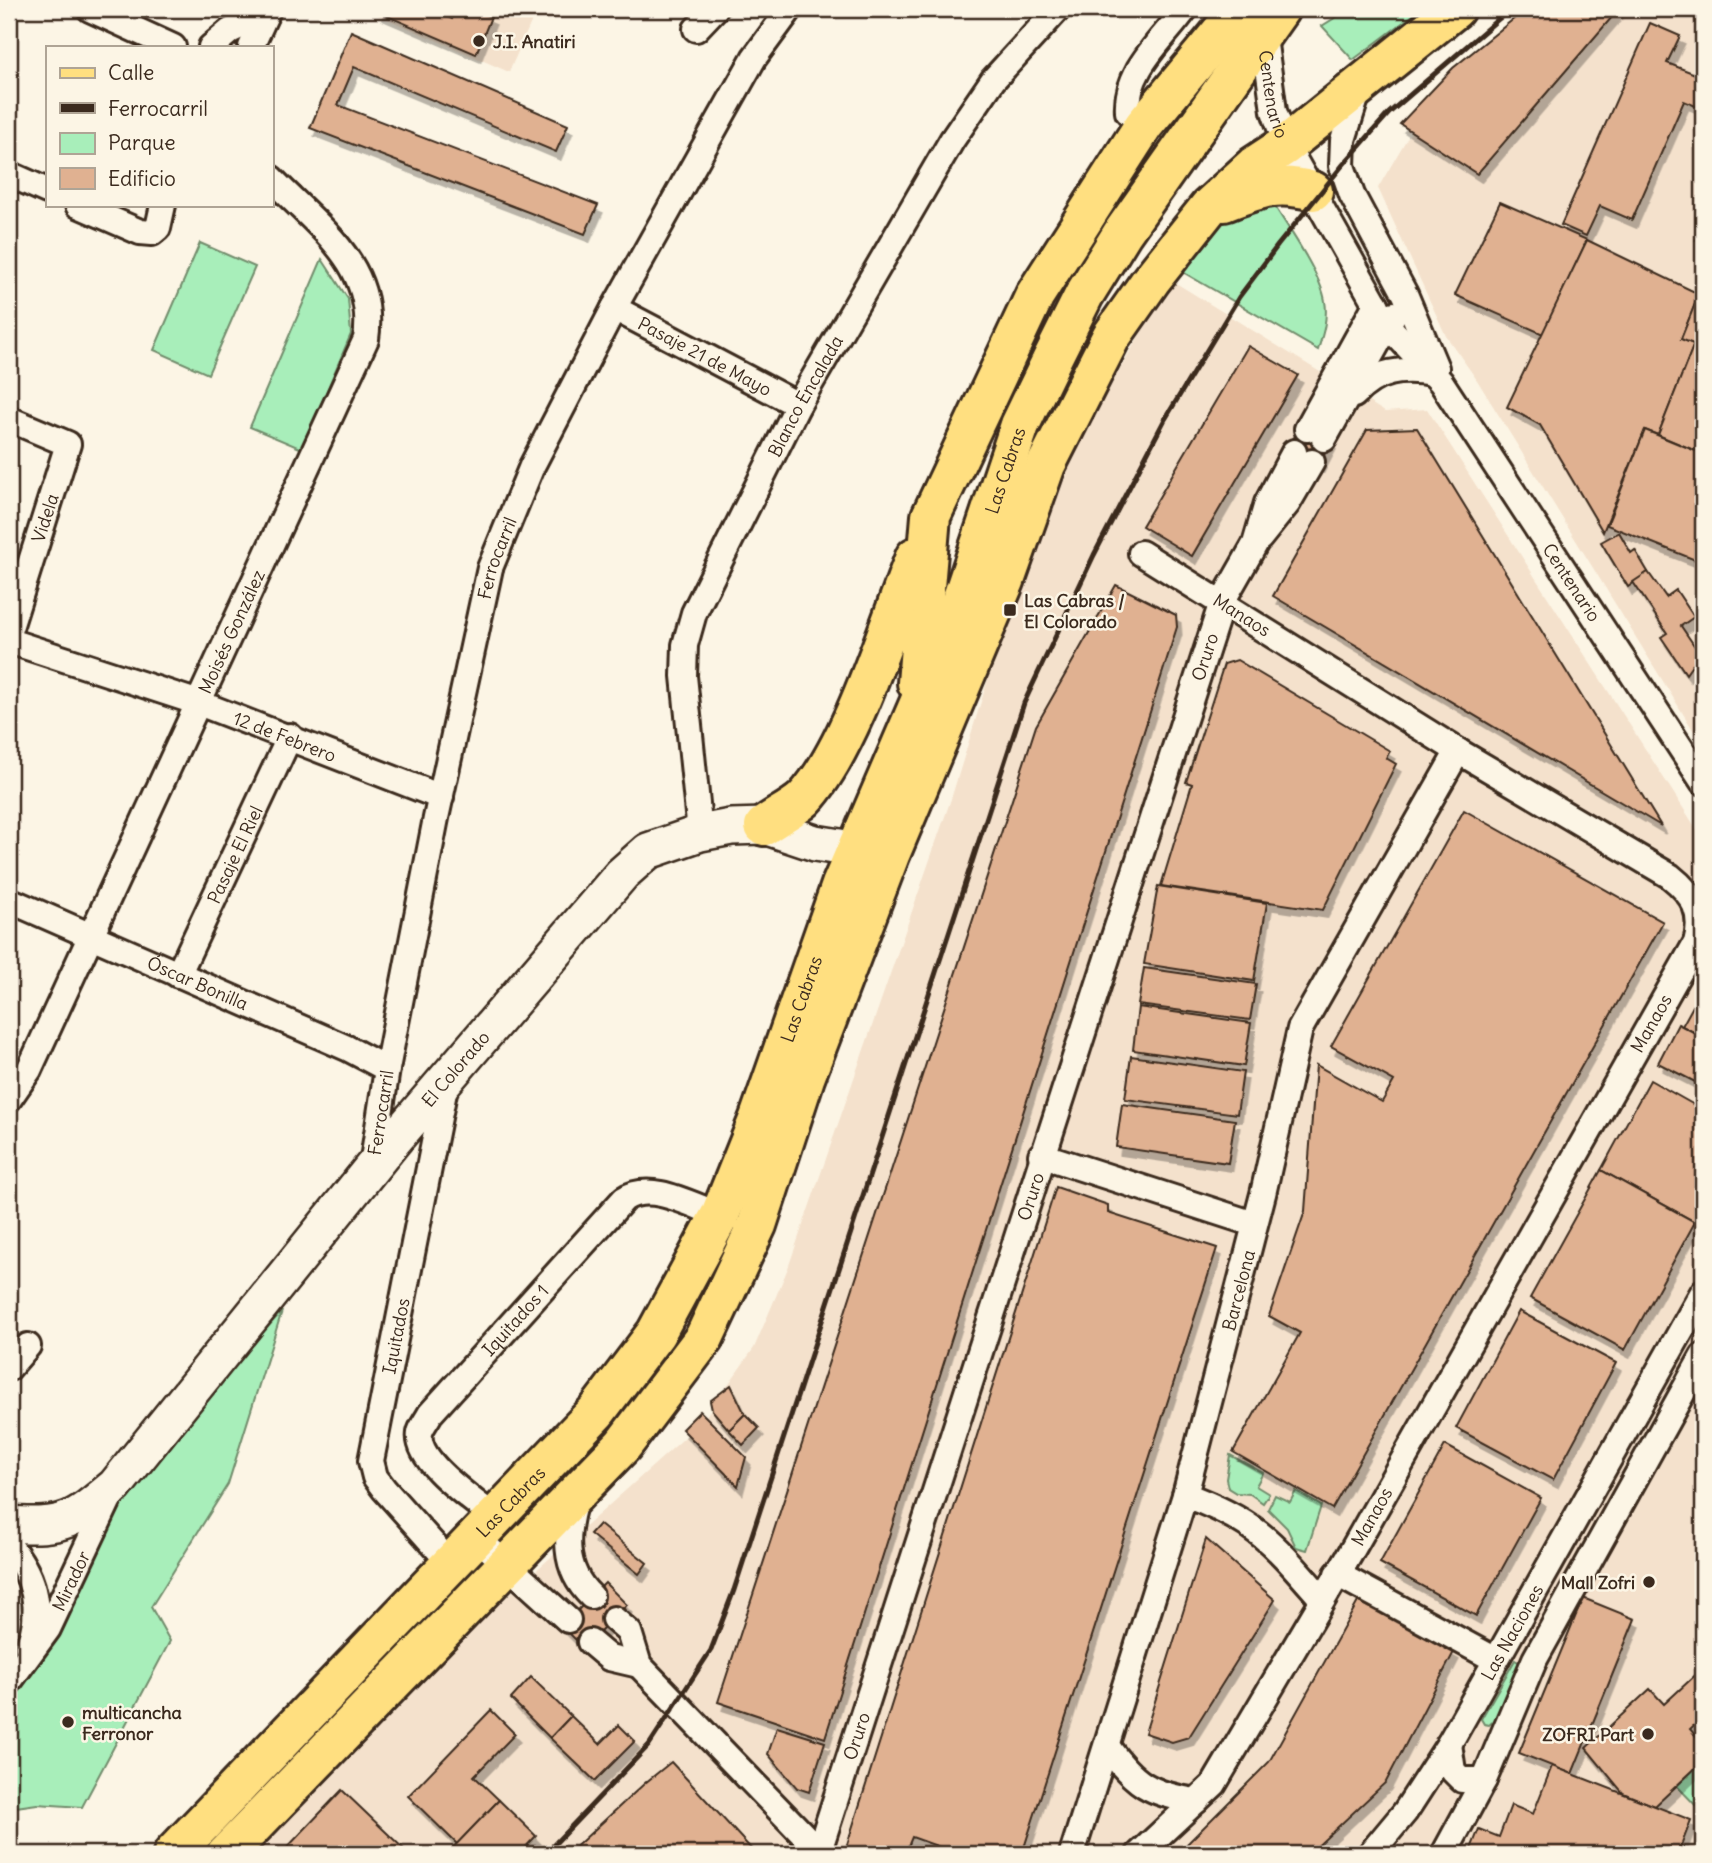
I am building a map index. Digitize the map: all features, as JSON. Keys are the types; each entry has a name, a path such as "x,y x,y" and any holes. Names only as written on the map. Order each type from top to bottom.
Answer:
{"main road":[{"name":"Las Cabras","path":"173,1854 597,1411 648,1344 690,1274 720,1215 873,853 1006,581 1046,465 1111,337 1209,207 1254,166 1286,145 1455,9"},
{"path":"764,826 803,799 831,760 864,688 931,516 1035,295 1144,125 1261,15"},
{"name":"Las Cabras","path":"226,1854 623,1445 704,1338 757,1225 805,1078 914,713 954,622 1020,425 1079,306 1261,15"},
{"path":"1209,207 1261,187 1290,185 1313,191"},
{"path":"914,713 931,516"}],"street":[{"path":"90,9 171,46"},
{"path":"696,29 715,9"},
{"name":"Ferrocarril","path":"371,1168 387,1069 490,568 532,466 614,308 754,58 790,9"},
{"name":"Blanco Encalada","path":"700,833 684,676 685,645 694,613 798,405 951,139 992,80 1058,9"},
{"path":"1144,125 1128,112 1127,98 1147,54 1185,9"},
{"path":"212,46 230,32 268,12"},
{"path":"251,46 268,12"},
{"name":"Centenario","path":"1261,15 1274,111 1286,145 1382,315 1437,377 1703,782"},
{"name":"Centenario","path":"1360,84 1342,140 1342,166 1352,195 1405,294 1437,377"},
{"path":"9,174 46,191"},
{"name":"Moisés González","path":"9,1099 29,1070 360,356 369,320 368,302 355,268 273,180"},
{"path":"80,206 140,232 152,233 158,228 163,206"},
{"path":"1405,294 1382,315 1315,434 1367,382 1391,371 1406,369 1437,377"},
{"name":"Pasaje 21 de Mayo","path":"614,308 798,405"},
{"path":"1340,411 1382,315"},
{"name":"Videla","path":"9,419 68,444 9,631"},
{"name":"Oruro","path":"819,1853 916,1555 1041,1155 1222,602 1255,544 1267,503 1303,457"},
{"name":"Manaos","path":"1139,1854 1214,1784 1337,1574 1696,943 1700,927 1699,911 1687,889 1670,876 1458,751 1141,553"},
{"name":"12 de Febrero","path":"9,641 199,703 290,736 441,797"},
{"name":"Pasaje El Riel","path":"178,975 290,736"},
{"name":"Barcelona","path":"1072,1854 1185,1495 1300,1029 1458,751"},
{"name":"El Colorado","path":"9,1524 41,1526 76,1518 115,1486 371,1168 622,874 648,851 700,833 731,827 764,826 815,843 873,853"},
{"name":"Óscar Bonilla","path":"9,900 387,1069"},
{"name":"Iquitados","path":"446,1081 371,1461 376,1477 384,1489 474,1539"},
{"path":"1041,1155 1254,1224"},
{"name":"Iquitados 1","path":"474,1539 421,1450 420,1433 430,1414 624,1199 636,1191 652,1192 720,1215"},
{"name":"Las Naciones","path":"1380,1850 1449,1744 1703,1292"},
{"path":"9,1368 28,1346"},
{"name":"Las Naciones","path":"1444,1854 1485,1780 1535,1659 1703,1356"},
{"name":"Mirador","path":"13,1677 48,1629 115,1486"},
{"path":"577,1493 568,1532 569,1562 576,1577 591,1596"},
{"path":"1185,1495 1249,1523 1286,1557 1322,1599"},
{"path":"474,1539 568,1620"},
{"name":"Mirador","path":"9,1545 23,1563 37,1593 35,1632 13,1677"},
{"path":"1337,1574 1496,1660"},
{"path":"614,1619 629,1632 639,1665 819,1853"},
{"path":"590,1643 616,1661 639,1665"},
{"path":"1449,1744 1453,1771 1462,1780 1485,1780"},
{"path":"1107,1746 1122,1768 1142,1787 1169,1797 1196,1801"}],"shaded area":[{"name":"J.I. Anatiri","path":"364,9 537,9 509,72"},
{"path":"1532,9 1703,9 1703,746 1477,380 1446,336 1378,188 1409,135 1470,56"},
{"path":"1171,280 1385,412 1427,409 1703,839 1703,1854 247,1854 437,1659 701,1423 754,1348 788,1268 951,799 1010,608 1074,449"}],"green space":[{"path":"1349,9 1421,9 1353,60 1322,26"},
{"path":"1272,202 1303,250 1322,290 1326,314 1318,350 1162,260 1195,225"},
{"path":"200,243 255,267 208,374 154,350"},
{"path":"322,259 348,299 351,334 302,449 250,427"},
{"path":"282,1311 228,1484 151,1607 170,1641 82,1807 37,1804 9,1808 9,1696 59,1636 125,1489"},
{"path":"1230,1455 1263,1473 1256,1486 1269,1494 1263,1503 1250,1494 1236,1493 1228,1488 1226,1479"},
{"path":"1296,1491 1321,1506 1307,1550 1296,1547 1287,1528 1268,1509 1275,1495 1290,1502"},
{"path":"1515,1660 1520,1663 1496,1719 1489,1725 1484,1724 1481,1719"},
{"path":"1703,1761 1703,1813 1677,1786"}],"building":[{"path":"379,9 430,9 452,19 457,9 472,9 491,17 476,54 378,12"},
{"path":"1526,9 1619,9 1477,174 1400,124 1453,68"},
{"path":"1650,23 1680,36 1667,63 1703,77 1703,109 1684,101 1632,220 1600,206 1586,236 1561,225"},
{"path":"351,31 568,125 556,152 354,67 338,105 598,205 585,234 310,128"},
{"path":"1500,202 1587,240 1543,334 1455,295"},
{"path":"1703,222 1703,243 1696,240"},
{"path":"1587,240 1699,294 1681,339 1694,344 1658,435 1645,430 1603,532 1540,425 1507,407"},
{"path":"1699,294 1703,295 1703,348 1681,339"},
{"path":"1694,344 1703,348 1703,454 1658,435"},
{"path":"1248,346 1298,375 1192,556 1142,526"},
{"path":"1300,426 1331,442 1319,465 1288,449"},
{"path":"1417,428 1661,826 1273,596 1367,430"},
{"path":"1645,430 1703,454 1703,563 1607,525"},
{"path":"1619,532 1631,553 1635,550 1648,572 1628,587 1601,542"},
{"path":"1648,572 1666,597 1676,590 1694,617 1681,626 1700,654 1686,674 1661,637 1667,633 1633,582"},
{"path":"1116,585 1176,615 1177,627 825,1738 718,1702 1036,726"},
{"path":"1237,660 1390,751 1386,758 1396,764 1323,910 1161,886 1192,784 1186,782 1224,664"},
{"path":"1464,810 1663,922 1332,1509 1233,1452 1300,1333 1269,1316 1305,1211 1316,1065 1382,1102 1394,1081 1331,1046"},
{"path":"1158,886 1267,903 1254,981 1144,964"},
{"path":"1144,968 1256,984 1250,1020 1138,1005"},
{"path":"1703,988 1703,1037 1682,1026"},
{"path":"1138,1007 1251,1023 1244,1066 1133,1050"},
{"path":"1678,1024 1703,1037 1703,1086 1658,1063"},
{"path":"1131,1056 1243,1072 1237,1114 1125,1099"},
{"path":"1650,1080 1703,1110 1703,1207 1695,1222 1601,1170"},
{"path":"1122,1104 1235,1120 1228,1163 1116,1147"},
{"path":"1601,1170 1695,1222 1625,1350 1530,1298"},
{"path":"1056,1187 1108,1205 1108,1213 1217,1248 1022,1854 959,1854 912,1837 905,1854 844,1854"},
{"path":"1519,1311 1616,1363 1553,1480 1456,1428"},
{"path":"731,1385 745,1414 729,1430 712,1410 710,1401"},
{"path":"700,1411 746,1457 738,1486 682,1429"},
{"path":"745,1414 759,1428 743,1445 729,1430"},
{"path":"1445,1445 1541,1498 1476,1616 1380,1563"},
{"path":"599,1524 647,1563 639,1574 590,1534"},
{"path":"1206,1539 1275,1600 1189,1737 1172,1742 1145,1733"},
{"path":"605,1583 627,1605 584,1648 562,1626"},
{"path":"1360,1598 1454,1652 1386,1782 1309,1854 1177,1854 1269,1762"},
{"path":"1583,1598 1635,1619 1572,1774 1519,1753"},
{"name":"ZOFRI Part","path":"1702,1669 1703,1717 1690,1729 1703,1744 1703,1761 1655,1806 1623,1793 1586,1748 1650,1689 1664,1704"},
{"path":"531,1677 571,1716 550,1738 511,1699"},
{"path":"491,1710 515,1734 474,1776 499,1800 457,1844 408,1796"},
{"path":"571,1716 600,1744 619,1725 635,1741 595,1781 550,1738"},
{"path":"777,1727 825,1742 809,1792 797,1788 768,1754"},
{"path":"671,1762 756,1854 568,1854 645,1783"},
{"path":"1552,1766 1691,1820 1678,1854 1469,1854 1479,1829 1499,1837 1511,1805 1533,1814"},
{"path":"342,1790 409,1854 281,1854"},
{"path":"499,1800 536,1836 519,1854 447,1854"}],"railway":[{"path":"545,1854 649,1745 711,1650 734,1590 1024,703 1094,555 1164,421 1239,297 1342,166 1389,113 1510,9"}],"place":[{"name":"J.I. Anatiri","path":"479,41"},
{"name":"Las Cabras / El Colorado","path":"1010,610"},
{"name":"Mall Zofri","path":"1649,1582"},
{"name":"multicancha Ferronor","path":"68,1722"},
{"name":"ZOFRI Part","path":"1648,1734"}]}
